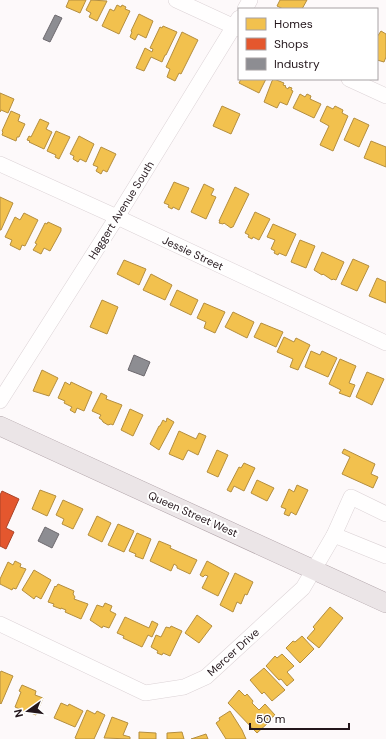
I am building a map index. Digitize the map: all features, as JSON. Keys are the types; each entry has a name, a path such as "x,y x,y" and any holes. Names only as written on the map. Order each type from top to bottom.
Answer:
{"main road":[{"name":"Queen Street West","path":"0,426 386,603"}],"street":[{"path":"176,0 237,24"},
{"name":"Haggert Avenue South","path":"0,401 237,24"},
{"path":"351,80 386,96"},
{"name":"Jessie Street","path":"0,164 386,343"},
{"name":"Mercer Drive","path":"0,624 145,693 184,687 206,676 303,588 334,535 351,497 386,514"},
{"path":"334,535 386,556"}],"building: Homes":[{"path":"69,0 86,0 80,13 66,7"},
{"path":"91,0 107,1 97,21 89,17 91,13 86,10"},
{"path":"280,0 307,0 303,8 281,8 277,6"},
{"path":"117,5 121,7 122,5 126,7 125,9 130,11 119,34 102,26 110,9 114,11"},
{"path":"139,14 153,21 146,38 138,34 135,40 130,37 131,31"},
{"path":"163,26 177,32 162,62 151,57 144,71 136,68 145,48 152,52 153,49 150,48 160,27 162,28"},
{"path":"381,31 386,34 386,57 384,62 378,60 378,36"},
{"path":"182,32 198,40 181,74 179,73 175,81 167,77 170,69 166,67"},
{"path":"240,80 266,80 259,93 239,83"},
{"path":"276,80 284,83 283,85 288,89 289,87 292,88 291,90 293,91 287,105 280,102 277,108 264,102 272,81"},
{"path":"0,93 14,99 8,113 1,110 0,112"},
{"path":"300,94 305,97 307,94 311,96 310,99 321,104 314,118 293,108"},
{"path":"222,106 240,114 231,134 213,126"},
{"path":"327,106 333,109 335,106 343,110 342,113 348,116 333,151 320,145 329,126 320,121"},
{"path":"11,111 20,115 18,121 25,124 16,141 2,135 2,131"},
{"path":"354,118 369,125 359,147 344,140"},
{"path":"40,119 49,123 46,129 52,132 44,149 27,140 29,136 31,137"},
{"path":"56,131 70,137 59,159 55,157 56,155 47,151"},
{"path":"79,136 94,144 86,162 80,159 78,162 73,159 74,156 70,154"},
{"path":"371,141 386,147 386,167 364,158"},
{"path":"101,147 116,154 107,172 103,170 101,174 96,171 98,167 93,165"},
{"path":"174,182 189,188 179,210 173,207 172,209 168,207 169,205 164,203"},
{"path":"204,184 214,189 211,195 216,197 206,219 191,212"},
{"path":"235,187 249,194 233,227 231,228 224,223 219,223 219,221"},
{"path":"0,197 13,203 1,230 0,230"},
{"path":"255,212 270,219 259,240 253,237 252,239 248,237 249,235 245,233"},
{"path":"24,213 38,220 25,246 22,245 20,250 10,245 12,240 5,237 15,217 20,220"},
{"path":"48,222 61,228 61,231 50,251 44,248 41,254 33,250 37,244 35,243 45,223 47,224"},
{"path":"273,224 296,234 286,256 279,253 278,255 271,249 275,240 267,237"},
{"path":"300,240 315,246 306,268 291,262"},
{"path":"322,252 344,262 336,280 332,280 314,270"},
{"path":"353,259 369,266 357,291 341,284"},
{"path":"124,260 146,269 139,285 117,274"},
{"path":"151,274 172,285 165,300 143,290"},
{"path":"377,278 386,282 386,303 369,296"},
{"path":"177,290 198,300 191,315 170,305"},
{"path":"102,300 118,307 107,334 90,327"},
{"path":"204,303 225,312 215,333 204,328 206,322 197,318"},
{"path":"233,312 254,322 247,338 225,327"},
{"path":"261,323 283,332 276,347 254,337"},
{"path":"284,337 294,342 296,338 310,345 298,370 290,367 293,359 277,352"},
{"path":"311,351 320,355 322,351 337,358 328,377 305,367"},
{"path":"340,359 356,366 349,383 355,385 350,397 339,393 341,390 329,384"},
{"path":"42,370 58,378 49,396 33,391"},
{"path":"367,372 384,379 372,405 356,397"},
{"path":"65,382 70,385 71,382 92,392 84,411 77,408 75,413 70,410 72,407 64,403 65,401 58,398"},
{"path":"101,393 107,396 106,399 122,405 113,425 108,425 103,422 99,418 101,415 92,411"},
{"path":"130,409 143,415 133,436 121,430"},
{"path":"167,418 174,422 159,450 150,444 159,426 163,420 166,422"},
{"path":"179,431 196,439 199,433 206,436 198,455 188,450 183,460 169,454"},
{"path":"344,449 375,464 371,474 378,477 373,488 342,474 350,457 342,453"},
{"path":"217,450 228,455 218,477 207,472"},
{"path":"244,463 255,468 244,491 234,486 231,492 227,490 239,467 241,468"},
{"path":"257,480 274,488 267,501 251,493"},
{"path":"297,485 308,490 296,515 291,512 289,516 284,514 286,509 281,507 289,489 294,492"},
{"path":"40,490 56,496 47,516 32,509"},
{"path":"63,500 83,509 73,529 62,524 64,519 56,515"},
{"path":"97,516 111,523 102,542 88,535"},
{"path":"118,524 134,531 124,552 108,545"},
{"path":"137,533 151,539 143,559 135,556 136,554 129,551"},
{"path":"159,541 171,546 170,548 197,560 190,574 177,568 174,564 171,571 150,561"},
{"path":"15,561 21,564 20,567 26,569 16,589 13,588 12,590 0,584 0,579 8,562 13,565"},
{"path":"207,561 229,573 218,596 202,588 208,576 205,575 203,577 200,575"},
{"path":"34,570 51,580 41,599 36,596 34,599 22,590"},
{"path":"235,573 253,582 247,595 245,594 241,604 237,602 233,612 220,605"},
{"path":"58,584 74,591 74,599 88,604 81,619 65,612 66,610 53,606 54,604 48,602 55,586 56,587"},
{"path":"105,603 112,606 110,611 116,614 109,628 103,626 102,628 90,620 97,605 103,607"},
{"path":"330,607 343,618 319,648 307,638 315,629 313,627"},
{"path":"197,615 212,626 199,643 185,633"},
{"path":"125,617 149,628 152,621 158,624 152,637 148,635 142,647 123,638 124,636 117,633"},
{"path":"171,626 182,631 170,656 163,653 162,655 157,653 158,651 151,647 156,635 161,637 166,627 170,628"},
{"path":"302,636 314,649 300,663 286,648 293,641 295,642"},
{"path":"282,654 294,666 287,672 294,680 287,686 266,666 275,656 277,658"},
{"path":"264,668 285,690 272,701 264,692 262,694 250,680"},
{"path":"1,671 13,676 1,704 0,673"},
{"path":"22,685 36,691 35,695 43,698 36,715 26,711 25,713 15,707"},
{"path":"239,690 245,696 247,694 253,701 252,703 259,710 265,704 275,715 269,720 263,715 269,722 257,733 228,703"},
{"path":"61,703 68,706 69,704 83,711 75,727 54,718"},
{"path":"87,710 95,714 97,711 105,715 94,739 77,739 75,738"},
{"path":"230,711 246,739 226,739 216,723 220,720 219,718"},
{"path":"112,717 128,723 123,735 130,737 130,739 104,738"},
{"path":"139,732 156,733 156,739 139,739"},
{"path":"182,732 184,739 167,739 167,733"},
{"path":"206,734 208,739 191,739"}],"building: Shops":[{"path":"2,491 19,499 6,528 14,532 6,549 0,546 0,495"}],"building: Industry":[{"path":"55,15 62,18 50,42 43,39"},
{"path":"134,355 150,362 144,376 128,370"},
{"path":"45,527 59,534 52,548 38,541"}]}
